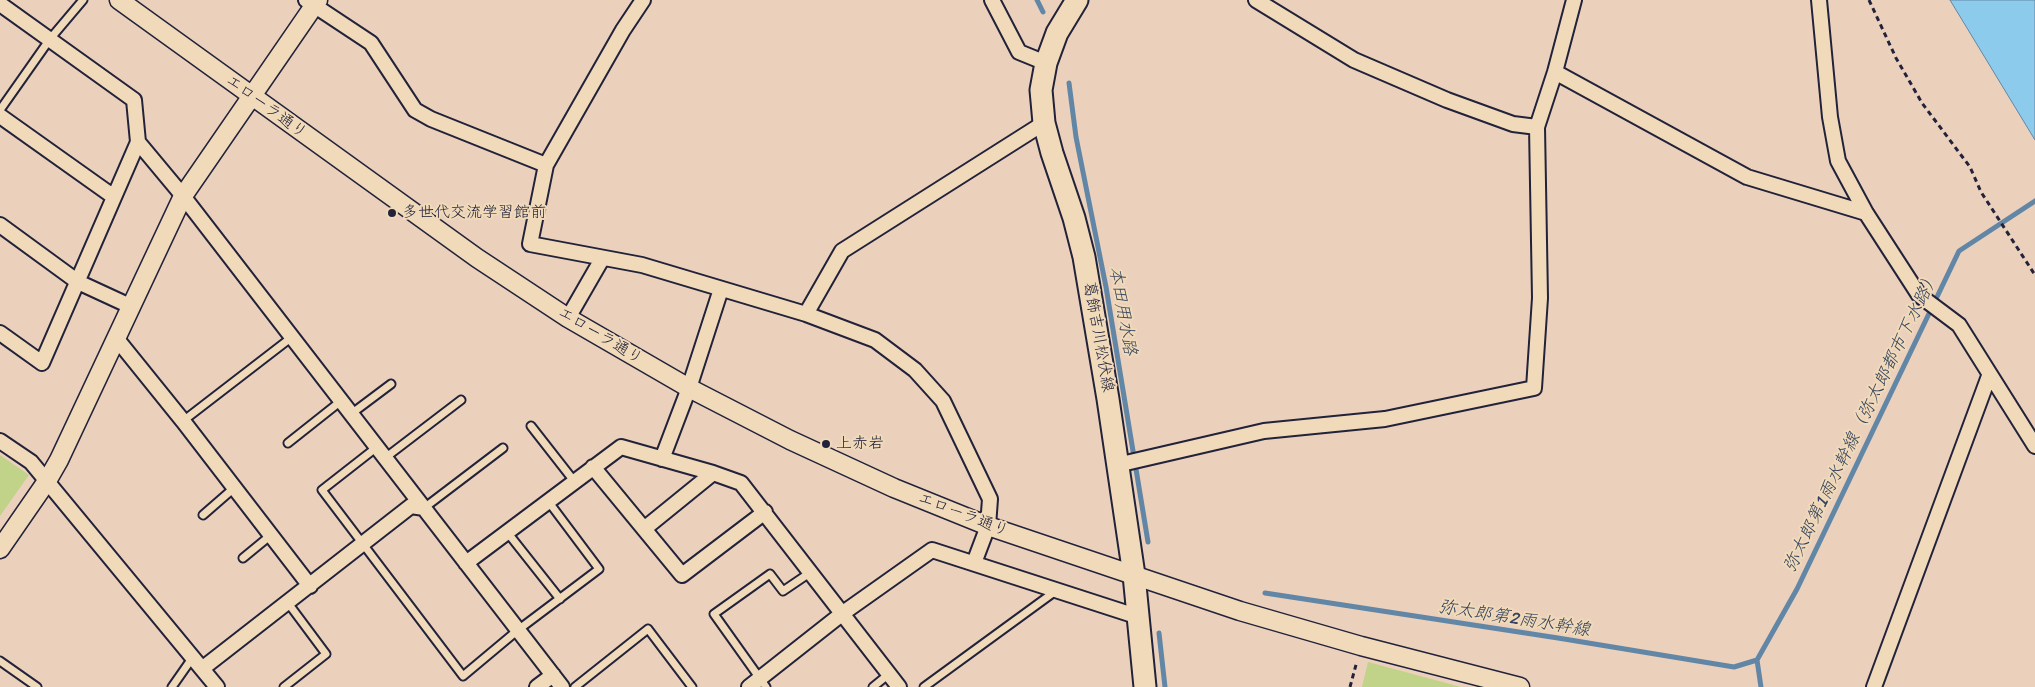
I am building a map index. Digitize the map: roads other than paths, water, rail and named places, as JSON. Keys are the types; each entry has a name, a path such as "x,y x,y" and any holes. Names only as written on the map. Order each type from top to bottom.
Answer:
{"main road":[{"name":"葛飾吉川松伏線","path":"1078,0 1057,33 1046,63 1041,90 1044,123 1084,257 1108,399 1140,616 1145,687"}],"street":[{"name":"エローラ通り","path":"119,0 477,258 568,318 689,388 790,440 876,480 988,526 1240,611 1361,646 1520,687"},
{"path":"643,0 623,30 546,165 530,244 642,265 806,314 875,340 915,370 943,401 990,499 988,526 974,563"},
{"path":"992,0 1019,52 1046,63"},
{"path":"1256,0 1354,60 1463,106 1513,124 1537,127"},
{"path":"1117,465 1264,431 1385,419 1534,388 1540,298 1537,127 1555,72 1574,0"},
{"path":"1820,0 1829,108 1838,161 1866,213 1919,295 1959,325 2035,446"},
{"path":"0,549 48,481 60,460 130,306 183,196 313,2 371,43 415,110 431,119 546,165"},
{"path":"0,4 134,100 138,142 42,363 0,333"},
{"path":"1555,72 1746,176 1866,213"},
{"path":"0,116 114,198"},
{"path":"806,314 842,250 1044,123"},
{"path":"138,142 183,196 562,687"},
{"path":"0,225 78,282 130,306"},
{"path":"568,318 602,259"},
{"path":"662,459 689,388 721,289"},
{"path":"116,338 183,421 310,586"},
{"path":"1874,687 1990,376"},
{"path":"0,441 31,462 48,481 218,687"},
{"path":"466,563 621,447 713,473 741,483 899,687"},
{"path":"593,467 682,576 765,512"},
{"path":"644,529 713,473"},
{"path":"203,668 364,545 411,506 424,508"},
{"path":"758,684 843,613 932,550 1140,616"},
{"path":"537,687 553,675"}],"lane":[{"path":"0,110 50,39 84,0"},
{"path":"183,421 292,338"},
{"path":"350,414 391,384"},
{"path":"461,400 322,490 463,676 518,630 599,569 548,501"},
{"path":"288,442 341,401"},
{"path":"531,426 574,482"},
{"path":"424,508 503,448"},
{"path":"203,515 234,488"},
{"path":"507,532 560,599"},
{"path":"243,558 271,535"},
{"path":"758,684 714,614 770,574 783,591 811,572"},
{"path":"924,687 1057,590"},
{"path":"284,687 326,654 288,603"},
{"path":"575,687 648,629 692,687"},
{"path":"172,687 193,656"},
{"path":"0,661 37,687"},
{"path":"873,687 889,674"}],"water":[{"path":"1950,0 2035,0 2035,140"}],"waterway":[{"name":"本田用水路","path":"1037,0 1043,12"},
{"name":"本田用水路","path":"1069,83 1076,137 1106,287 1148,542"},
{"name":"弥太郎第1雨水幹線（弥太郎都市下水路）","path":"1761,687 1757,660 1797,589 1959,251 2035,201"},
{"name":"弥太郎第2雨水幹線","path":"1265,593 1734,667 1757,660"},
{"name":"弥太郎第2雨水幹線","path":"1159,633 1165,687"}],"place":[{"name":"多世代交流学習館前","path":"392,213"},
{"name":"上赤岩","path":"826,444"}]}
